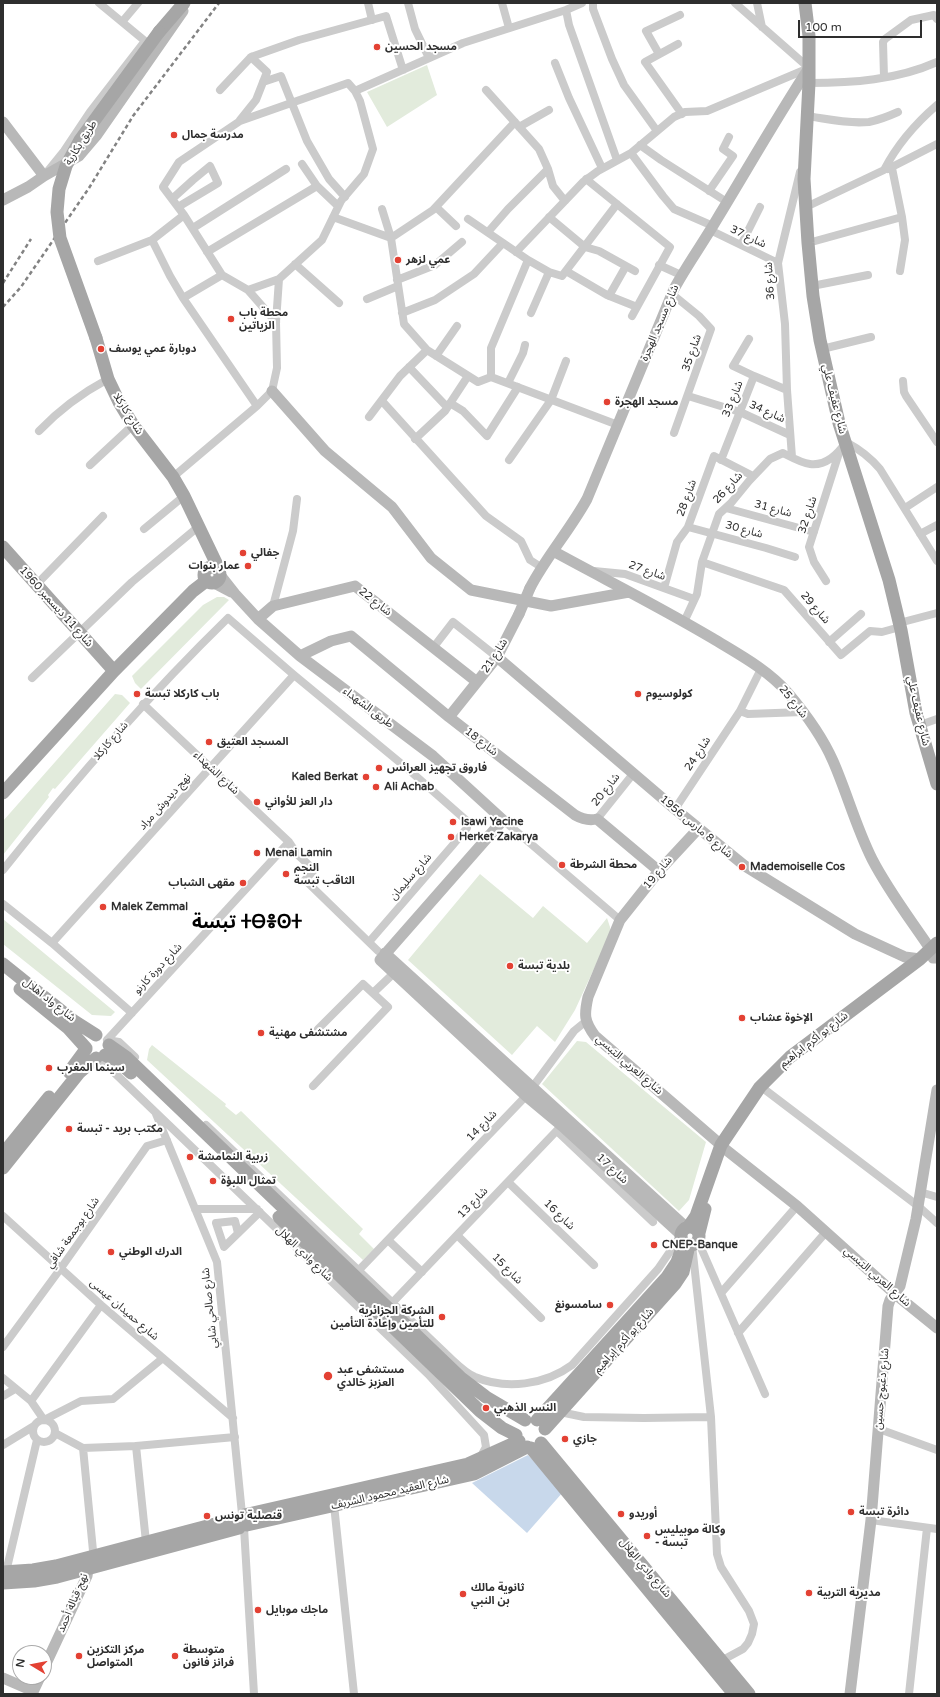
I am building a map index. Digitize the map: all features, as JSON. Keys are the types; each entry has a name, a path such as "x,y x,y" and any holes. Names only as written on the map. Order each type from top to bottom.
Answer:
{"main road":[{"name":"طريق بكارية","path":"96,338 60,238 57,212 59,189 66,166 80,140 159,32 184,3"},
{"name":"شارع عفيف علي","path":"805,3 809,36 809,83 805,151 806,206 812,286 822,349 829,384 889,580 900,625 920,725 937,784"},
{"name":"شارع كاركلا","path":"96,338 108,379 119,402 133,425 173,476 184,496 208,546 211,575"},
{"name":"شارع 11 ديسمبر 1960","path":"3,547 111,668"},
{"path":"3,783 111,668 192,591 211,575"},
{"path":"3,793 111,668"},
{"name":"شارع بو أكرم ابراهيم","path":"689,1237 723,1147 760,1087 774,1070 920,959 935,953"},
{"name":"شارع بو أكرم ابراهيم","path":"723,1147 764,1089 792,1062 935,953"},
{"name":"شارع واد اهلال","path":"3,964 74,1021 98,1049"},
{"name":"شارع واد اهلال","path":"3,975 68,1028 98,1049"},
{"path":"3,1154 78,1062 98,1049"},
{"path":"3,1168 98,1049"},
{"name":"شارع وادي الهلال","path":"98,1049 126,1057 446,1366 486,1398 536,1423"},
{"name":"شارع وادي الهلال","path":"98,1049 124,1066 480,1411 502,1428 527,1443 716,1663 749,1694"},
{"name":"شارع بو أكرم إبراهيم","path":"536,1423 560,1412 675,1284 683,1272 689,1237"},
{"name":"شارع بو أكرم إبراهيم","path":"536,1423 667,1277 677,1262 689,1237"},
{"path":"536,1423 545,1434 527,1443 518,1426 536,1423"},
{"name":"شارع العقيد محمود الشريف","path":"4,1576 46,1568 90,1563 242,1521 477,1461 527,1443"},
{"name":"شارع العقيد محمود الشريف","path":"90,1563 146,1542 242,1521 334,1506 474,1474 527,1443"},
{"name":"شارع وادي الهلال","path":"716,1663 734,1694"}],"street":[{"path":"44,176 64,151 90,112 145,41 99,3"},
{"path":"122,22 138,3"},
{"path":"3,200 28,187 79,156 96,136 170,31 187,3"},
{"path":"368,3 372,20"},
{"path":"408,3 415,29 429,58"},
{"path":"502,3 509,28"},
{"path":"355,91 463,43 566,10 582,3"},
{"path":"593,3 593,9 612,60 624,85 658,131"},
{"path":"516,252 586,179 602,168 631,153 674,117 682,114 707,111 809,68 735,3"},
{"path":"757,3 762,27"},
{"path":"566,10 569,25 617,160"},
{"path":"659,54 646,31 680,15"},
{"path":"884,77 883,42 885,39 911,20 934,15 937,19"},
{"path":"220,90 251,56 299,40 386,16 403,70"},
{"path":"678,44 645,62 682,114"},
{"path":"240,121 256,100 267,72 251,56"},
{"path":"809,83 843,83 884,77 937,62"},
{"path":"555,63 569,98 602,168"},
{"name":"شارع مسجد الهجرة","path":"530,588 541,567 578,515 586,499 681,275 809,68"},
{"path":"263,82 281,76 307,141 329,179 345,197"},
{"path":"248,290 279,279 322,240 338,206 364,174 373,149 360,101 355,91 348,83 240,121 178,162 163,187 193,228 222,275 248,290 276,322"},
{"path":"486,90 539,150 548,169 553,186 565,201"},
{"path":"884,170 890,159 915,125 937,104"},
{"path":"391,238 436,207 517,125 549,110"},
{"path":"807,116 850,122 868,122 878,120 898,112"},
{"path":"3,122 44,176"},
{"path":"709,191 733,156 723,149 729,137"},
{"path":"640,144 661,160 727,202"},
{"path":"806,206 884,170 892,168 937,144"},
{"name":"شارع 36","path":"787,390 785,324 778,263 805,151"},
{"name":"شارع 37","path":"631,153 674,209 778,263"},
{"path":"302,164 317,186 338,206"},
{"path":"172,199 210,166 218,183 178,207"},
{"path":"193,228 286,168"},
{"path":"892,168 905,240 900,270"},
{"path":"488,232 508,209 548,169"},
{"path":"586,179 670,246 632,316"},
{"path":"208,252 317,186"},
{"path":"468,219 528,260 549,272 562,276 617,204"},
{"path":"741,245 760,206"},
{"path":"436,207 456,226"},
{"path":"382,209 391,238 404,324 427,350 478,382 491,377 618,425"},
{"path":"98,261 152,240 184,215"},
{"path":"333,217 391,238"},
{"path":"549,217 584,247 599,250 635,271"},
{"path":"808,244 902,217"},
{"path":"152,240 183,298 257,406"},
{"path":"367,299 435,265 462,242"},
{"path":"402,313 435,300 474,274 503,243"},
{"path":"491,377 491,348 528,260"},
{"path":"295,264 339,303"},
{"path":"659,265 681,275"},
{"path":"609,296 626,266"},
{"path":"566,271 609,296 637,307"},
{"path":"531,313 549,272"},
{"path":"183,298 222,275"},
{"path":"812,286 868,275"},
{"path":"173,476 257,406 272,391 277,368 276,322 279,279"},
{"name":"شارع 35","path":"672,294 699,316 711,329 674,433"},
{"path":"436,356 457,326"},
{"path":"822,349 871,337"},
{"path":"749,339 733,366 754,376"},
{"path":"508,383 523,353 525,345"},
{"path":"369,417 400,376 427,350"},
{"path":"509,460 551,400 566,360"},
{"path":"409,367 449,405 463,411 487,436 518,387"},
{"path":"415,439 449,405 468,376"},
{"name":"شارع 33","path":"721,460 754,376 787,390"},
{"path":"39,431 53,416 85,391 108,379"},
{"path":"903,381 906,396 937,442"},
{"path":"787,390 792,457"},
{"path":"272,391 325,451 392,507 431,558 471,590 551,606 629,592"},
{"name":"شارع 34","path":"688,396 740,412 790,435"},
{"path":"382,401 486,516 521,541 530,560 541,567"},
{"path":"90,465 133,425"},
{"path":"846,442 869,456 876,465 905,508 920,534 934,549 937,562"},
{"name":"شارع 26","path":"684,622 697,594 702,562 719,514 726,508 753,476 770,458 783,453 810,464 823,463 839,453 846,442"},
{"name":"شارع 32","path":"826,581 814,562 809,547 839,453"},
{"name":"شارع 28","path":"664,588 677,542 688,527 714,456 721,460"},
{"path":"721,460 753,476"},
{"path":"905,508 937,487"},
{"path":"144,529 184,496"},
{"path":"273,606 293,531 297,499"},
{"name":"شارع 31","path":"726,508 814,532"},
{"path":"37,584 103,516"},
{"path":"920,534 937,525"},
{"path":"32,678 78,632 132,582 198,527"},
{"name":"شارع 30","path":"688,527 795,557"},
{"name":"شارع 25","path":"553,551 684,622 744,657 771,676 786,691 803,712 832,760 875,863 906,916 935,953"},
{"name":"شارع 29","path":"702,562 784,590 841,655 870,631 882,632 900,625"},
{"name":"شارع 27","path":"590,571 625,574 694,599"},
{"name":"طريق الشهداء","path":"211,575 235,594 258,619 300,656 433,756 503,820 620,920"},
{"name":"شارع 22","path":"258,619 273,606 355,586 477,682"},
{"name":"شارع 21","path":"449,716 497,657 519,614 530,588"},
{"path":"900,625 937,613"},
{"path":"829,642 861,614"},
{"name":"شارع كاركلا","path":"3,870 33,832 143,704 228,618 294,675"},
{"path":"433,648 453,622 497,657"},
{"name":"شارع 18","path":"300,656 331,640 351,636 449,716 575,815 582,819 597,819"},
{"name":"شارع 8 مارس 1956","path":"497,657 698,829 745,866 856,934 906,957 920,959"},
{"name":"شارع 24","path":"675,809 740,711 761,669"},
{"name":"نهج ديدوش مراد","path":"52,944 294,675"},
{"name":"شارع سليمان","path":"294,675 409,770 466,820 468,825 443,857 369,942"},
{"name":"شارع الشهداء","path":"143,704 289,842 297,854 314,870 305,880 369,942"},
{"path":"740,711 748,714 803,712"},
{"path":"920,725 937,719"},
{"name":"شارع 20","path":"597,819 633,774"},
{"path":"597,819 659,871"},
{"path":"381,955 503,820"},
{"name":"شارع 19","path":"620,920 659,871 698,829"},
{"name":"شارع دورة كارنو","path":"98,1049 289,842"},
{"path":"3,904 132,1013"},
{"path":"585,1022 585,1010 588,997 620,920"},
{"path":"369,942 381,955 529,1092 562,1125 689,1237 721,1294 765,1394"},
{"path":"381,955 394,973 529,1092"},
{"path":"373,993 394,973"},
{"path":"314,1086 388,1007 363,984 318,1029"},
{"name":"شارع 14","path":"359,1270 529,1092 574,1031 585,1022"},
{"name":"شارع العربي التبسي","path":"585,1022 596,1036 723,1147 797,1206 895,1294 937,1328"},
{"name":"شارع وادي الهلال","path":"477,1461 483,1454 486,1447 484,1435 480,1429 428,1374 154,1110 98,1049 119,1042 464,1370 475,1377 488,1381 517,1384"},
{"path":"764,1089 918,1206 937,1223"},
{"name":"شارع دغبوج حسين","path":"850,1694 871,1520 888,1306 890,1300 900,1286 918,1206 937,1090"},
{"name":"شارع صالحي شابي","path":"154,1110 217,1262 235,1437 254,1694"},
{"name":"شارع 13","path":"393,1302 562,1125"},
{"name":"شارع 17","path":"562,1125 652,1222"},
{"name":"شارع بوجمعة شافي","path":"3,1347 147,1146 167,1140"},
{"name":"شارع 16","path":"508,1182 594,1265"},
{"path":"920,1192 937,1197"},
{"path":"721,1294 797,1206"},
{"path":"196,1209 259,1210"},
{"path":"238,1233 259,1210"},
{"name":"شارع حميدان عيسى","path":"3,1216 101,1305 233,1418"},
{"path":"738,1333 826,1232"},
{"name":"شارع 15","path":"457,1235 540,1318"},
{"path":"689,1237 711,1416 717,1554 726,1576 749,1611 754,1624 752,1634 743,1649 716,1663"},
{"name":"شارع بو أكرم إبراهيم","path":"517,1384 531,1383 548,1379 562,1373 572,1365 658,1269 689,1237"},
{"path":"388,1240 422,1272"},
{"path":"31,1401 101,1305"},
{"name":"شارع وادي الهلال","path":"438,1346 446,1366 464,1370"},
{"path":"3,1445 34,1426 38,1421 44,1420 81,1401 113,1399 163,1358"},
{"path":"3,1378 31,1401 44,1420 52,1423 55,1429 54,1437 48,1442 40,1442 33,1435 34,1426"},
{"path":"3,1396 15,1389"},
{"path":"560,1412 584,1417 644,1418 711,1416"},
{"path":"879,1429 937,1450"},
{"path":"55,1433 83,1448 136,1446 235,1437"},
{"path":"4,1576 37,1440"},
{"path":"136,1446 146,1542"},
{"path":"83,1448 90,1563"},
{"path":"334,1506 354,1694"},
{"path":"871,1520 937,1530"},
{"path":"909,1694 927,1528"},
{"name":"نهج قبالة أحمد","path":"52,1651 87,1576 90,1563"},
{"path":"3,1678 33,1693"}],"green space":[{"path":"427,65 437,95 387,127 367,92"},
{"path":"217,597 224,597 229,600 141,689 135,683 132,676 203,605"},
{"path":"115,694 122,695 130,703 55,789 53,788 48,795 49,797 3,855 3,821"},
{"path":"480,874 533,918 543,906 587,943 607,918 610,927 610,934 575,1010 555,1042 537,1026 512,1055 408,960"},
{"path":"3,919 115,1012 111,1016 92,1015 3,944"},
{"path":"577,1041 586,1042 706,1142 689,1200 679,1211 542,1084"},
{"path":"152,1045 226,1104 225,1106 236,1115 241,1111 363,1229 359,1234 374,1249 363,1260 147,1060 149,1049"}],"water":[{"path":"528,1455 563,1492 527,1533 472,1483"}],"railway":[{"path":"3,307 21,287 89,188 133,116 219,3"},
{"path":"3,283 31,239"}],"place":[{"name":"مسجد الحسين","path":"377,47"},
{"name":"مدرسة جمال","path":"174,135"},
{"name":"عمي لزهر","path":"398,260"},
{"name":"محطة باب الزياتين","path":"231,319"},
{"name":"دوبارة عمي يوسف","path":"101,349"},
{"name":"مسجد الهجرة","path":"607,402"},
{"name":"جفالي","path":"243,553"},
{"name":"عمار بنوات","path":"248,566"},
{"name":"باب كاركلا تبسة","path":"137,694"},
{"name":"كولوسيوم","path":"638,694"},
{"name":"المسجد العتيق","path":"209,742"},
{"name":"فاروق تجهيز العرائس","path":"379,768"},
{"name":"Kaled Berkat","path":"366,777"},
{"name":"Ali Achab","path":"376,787"},
{"name":"دار العز للأواني","path":"257,802"},
{"name":"Isawi Yacine","path":"453,822"},
{"name":"Herket Zakarya","path":"451,837"},
{"name":"Menai Lamin","path":"257,853"},
{"name":"محطة الشرطة","path":"562,865"},
{"name":"Mademoiselle Cos","path":"742,867"},
{"name":"النجم الثاقب تبسة","path":"286,874"},
{"name":"مقهى الشباب","path":"243,883"},
{"name":"Malek Zemmal","path":"103,907"},
{"name":"بلدية تبسة","path":"510,966"},
{"name":"الإخوة عشاب","path":"742,1018"},
{"name":"مشتشفى مهنية","path":"261,1033"},
{"name":"سينما المغرب","path":"49,1068"},
{"name":"مكتب بريد - تبسة","path":"69,1129"},
{"name":"زربية النمامشة","path":"190,1157"},
{"name":"تمثال اللبؤة","path":"213,1181"},
{"name":"CNEP-Banque","path":"654,1245"},
{"name":"الدرك الوطني","path":"111,1252"},
{"name":"سامسونغ","path":"610,1305"},
{"name":"الشركة الجزائرية للتأمين وإعادة التأمين","path":"442,1317"},
{"name":"مستشفى عبد العزبز خالدي","path":"328,1376"},
{"name":"النسر الذهبي","path":"486,1408"},
{"name":"جازي","path":"565,1439"},
{"name":"دائرة تبسة","path":"851,1512"},
{"name":"أوريدو","path":"621,1514"},
{"name":"قنصلية تونس","path":"207,1516"},
{"name":"وكالة موبيليس - تبسة","path":"647,1536"},
{"name":"مديرية التربية","path":"809,1593"},
{"name":"ثانوية مالك بن النبي","path":"463,1594"},
{"name":"ماجك موبايل","path":"258,1610"},
{"name":"مركز التكزين المتواصل","path":"79,1656"},
{"name":"متوسطة فرانز فانون","path":"175,1656"}],"district":[{"name":"تبسة ⵜⴱⴻⵙⵜ","path":"247,923"}]}
